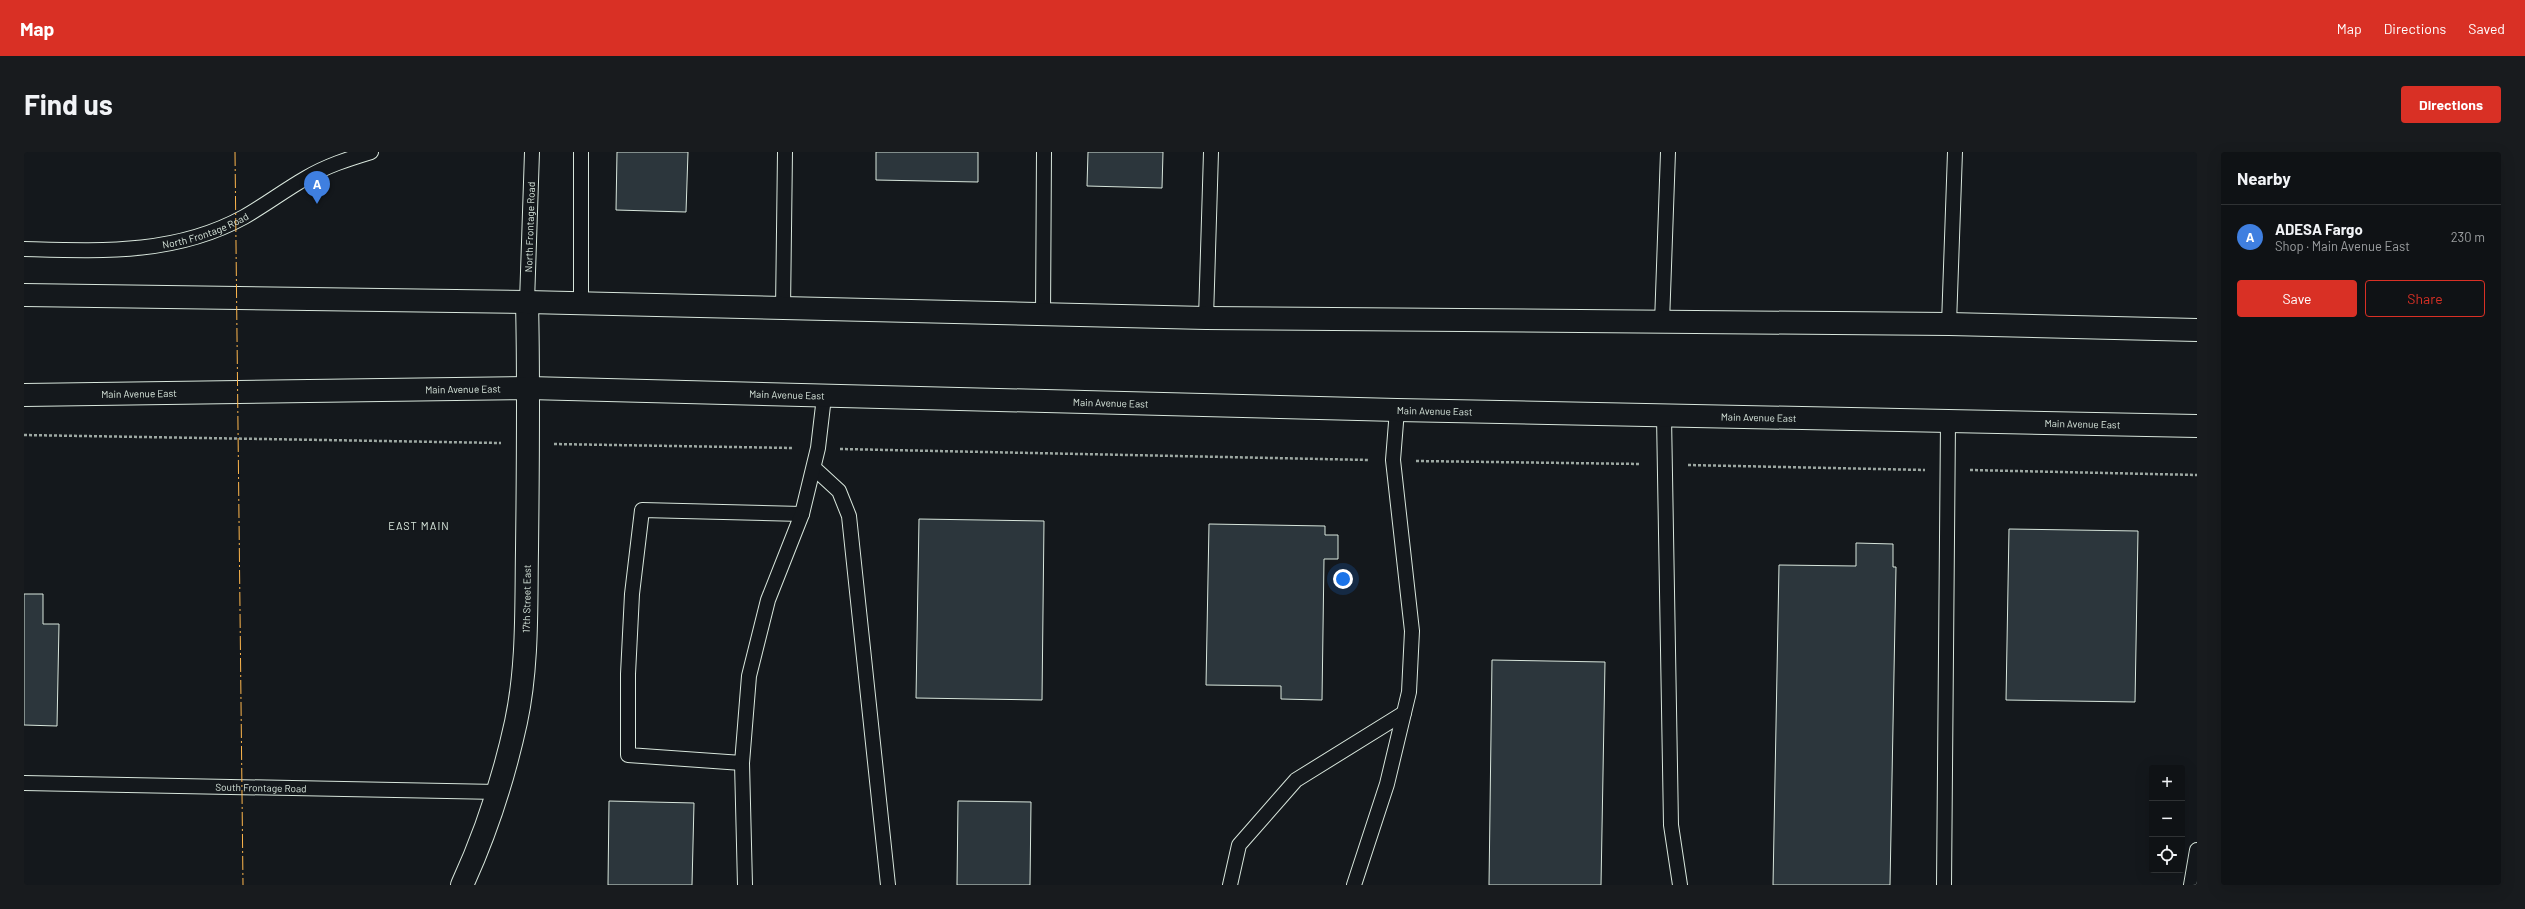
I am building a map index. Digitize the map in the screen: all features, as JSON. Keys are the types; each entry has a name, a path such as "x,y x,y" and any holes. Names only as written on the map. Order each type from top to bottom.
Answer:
{"main road":[{"path":"24,295 528,302 1206,318 1662,323 1949,324 2197,330"},
{"name":"17th Street East","path":"462,885 473,861 498,792 516,721 525,648 529,388 528,302"},
{"name":"Main Avenue East","path":"24,395 529,388 824,397 1948,422 2197,426"}],"lane":[{"name":"North Frontage Road","path":"24,250 136,250 173,244 209,233 244,217 307,177 340,161 371,152"},
{"name":"North Frontage Road","path":"528,302 532,152"},
{"path":"581,152 581,304"},
{"path":"783,309 785,152"},
{"path":"1043,315 1044,152"},
{"path":"1206,318 1211,152"},
{"path":"1662,323 1668,152"},
{"path":"1949,324 1955,152"},
{"path":"745,885 742,764 749,676 764,615 778,573 802,514 814,468 824,397"},
{"path":"1354,885 1387,784 1409,692 1412,631 1393,460 1397,410"},
{"path":"1664,416 1671,825 1680,885"},
{"path":"1944,885 1948,422"},
{"path":"814,468 839,491 849,516 888,885"},
{"path":"742,764 628,755 632,594 642,510 802,514"},
{"path":"1230,885 1239,845 1296,780 1404,712"},
{"name":"South Frontage Road","path":"24,783 498,792"},
{"path":"2191,885 2197,850"}],"path":[{"path":"24,436 457,442"}],"building":[{"path":"617,152 688,152 686,212 616,210"},
{"path":"876,152 978,152 978,182 876,180"},
{"path":"1088,152 1163,152 1162,188 1087,186"},
{"path":"919,519 1044,521 1042,700 916,698"},
{"path":"1209,524 1325,526 1325,535 1338,535 1338,559 1324,559 1322,700 1281,699 1281,686 1206,685"},
{"path":"2009,529 2138,531 2135,702 2006,700"},
{"path":"1856,543 1893,544 1893,567 1896,567 1890,885 1773,885 1779,565 1856,566"},
{"path":"24,594 43,594 43,624 59,624 57,726 24,725"},
{"path":"1492,660 1605,662 1601,885 1489,885"},
{"path":"609,801 694,803 692,885 608,885"},
{"path":"958,801 1031,802 1030,885 957,885"}],"power":[{"path":"235,152 243,885"}],"place":[{"name":"ADESA Fargo","path":"317,204"}],"district":[{"name":"EAST MAIN","path":"419,525"}]}
